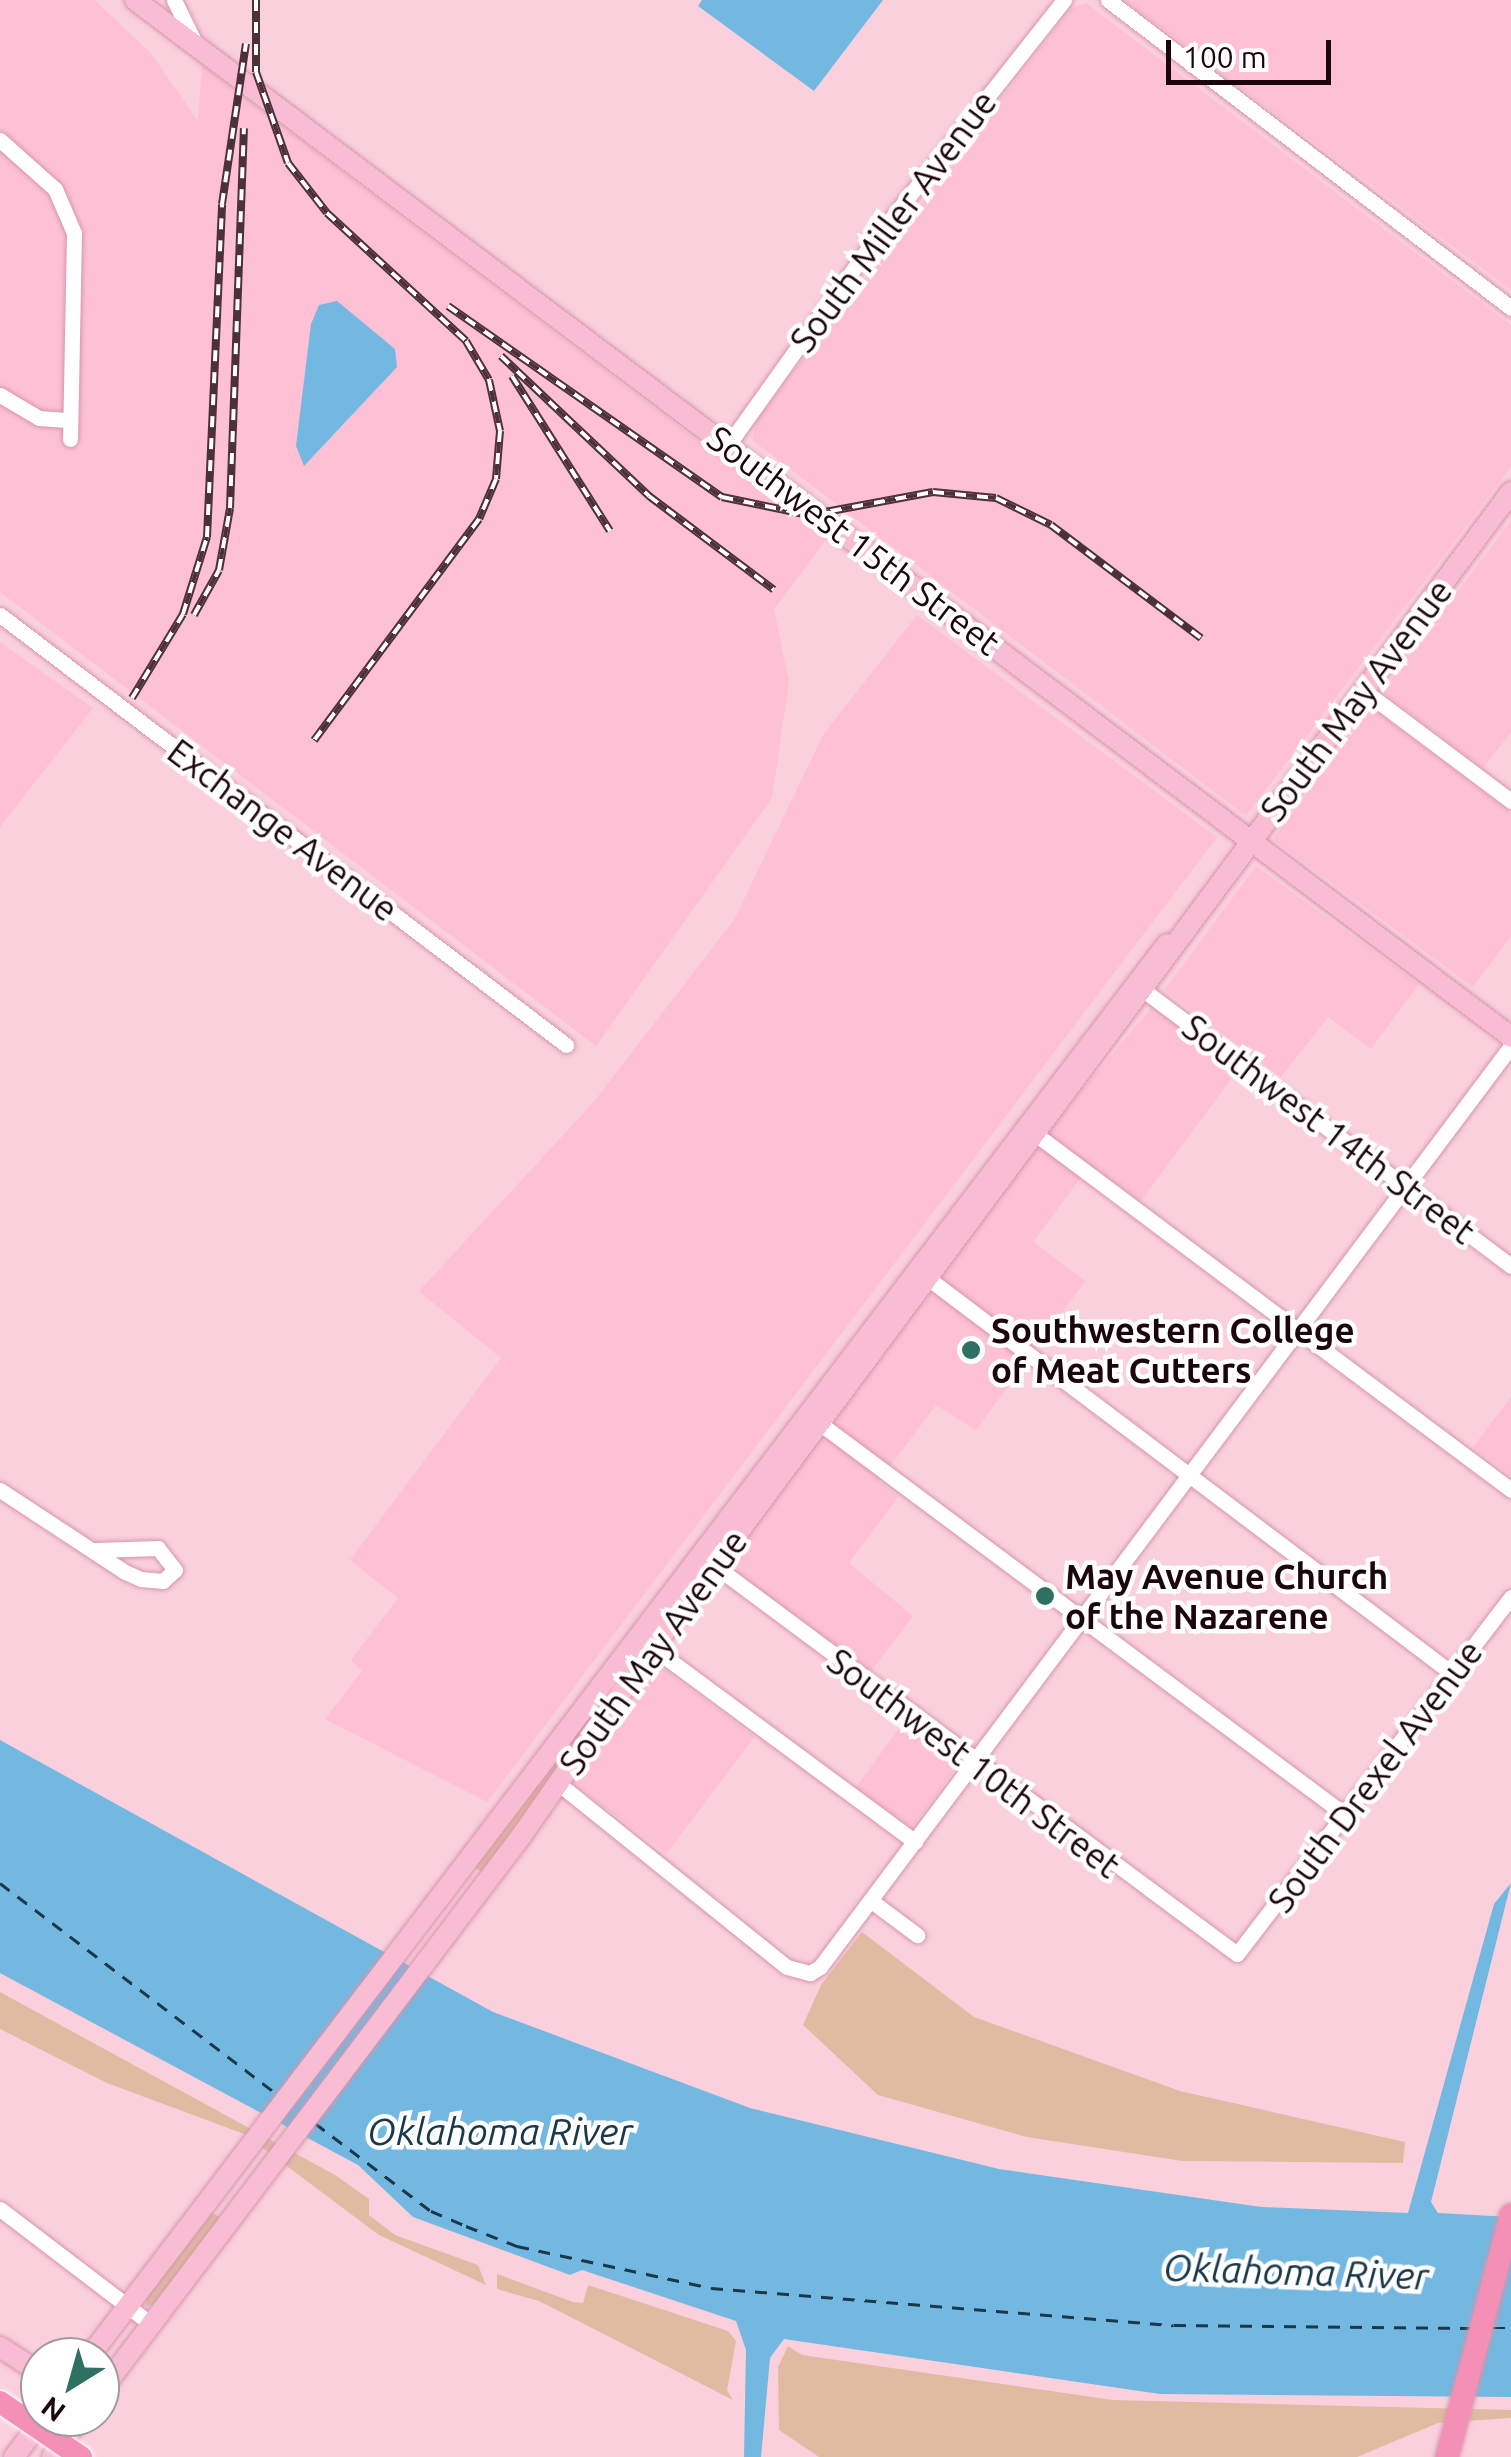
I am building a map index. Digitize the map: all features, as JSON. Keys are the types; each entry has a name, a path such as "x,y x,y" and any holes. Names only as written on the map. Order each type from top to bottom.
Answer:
{"highway":[{"path":"1447,2457 1511,2215"},
{"path":"0,2402 81,2457"}],"main road":[{"name":"Southwest 15th Street","path":"135,0 1511,1037"},
{"name":"South May Avenue","path":"104,2337 456,1870 646,1643 1511,492"},
{"name":"South May Avenue","path":"120,2366 559,1784 646,1643"}],"street":[{"name":"Southwest 15th Street","path":"174,0 196,46"},
{"name":"South Miller Avenue","path":"728,445 872,243 1064,0"},
{"path":"1108,0 1511,308"},
{"path":"0,140 40,171 70,218 70,439"},
{"path":"0,395 39,418 70,420"},
{"name":"Exchange Avenue","path":"0,615 566,1045"},
{"path":"1363,690 1511,801"},
{"name":"Southwest 14th Street","path":"1140,987 1511,1266"},
{"path":"559,1784 787,1967 810,1974 874,1902 972,1761 1186,1472 1511,1046"},
{"path":"1032,1131 1511,1490"},
{"path":"923,1275 1453,1674"},
{"path":"815,1419 1344,1814"},
{"path":"0,1490 95,1550"},
{"name":"Southwest 10th Street","path":"708,1561 972,1761 1237,1954"},
{"name":"South Drexel Avenue","path":"1237,1954 1511,1597"},
{"path":"646,1643 915,1842"},
{"path":"874,1902 916,1936"},
{"path":"0,2209 152,2325"}],"shaded area":[{"path":"0,0 94,0 150,52 198,121 202,65 827,539 774,609 789,682 772,798 596,1046 0,592"},
{"path":"1124,0 1511,0 1511,290"},
{"path":"1086,3 1511,325 1511,467 1246,816 752,440 757,419 1071,8"},
{"path":"1511,521 1511,732 1483,768 1382,692"},
{"path":"917,615 1217,837 487,1802 325,1719 362,1671 351,1660 398,1598 350,1560 501,1358 419,1291 592,1104 734,920 823,735"},
{"path":"0,642 93,708 0,827"},
{"path":"1371,708 1511,813 1511,936 1473,987 1273,839"},
{"path":"1256,866 1419,984 1371,1049 1328,1017 1281,1077 1164,990"},
{"path":"1153,1006 1237,1071 1141,1201 1090,1165 1033,1242 1085,1281 976,1430 936,1405 879,1481 898,1497 849,1563 913,1616 869,1674 726,1567 1026,1156"},
{"path":"1511,1397 1511,1475 1473,1447"},
{"path":"656,1663 754,1737 666,1854 568,1780"},
{"path":"625,1665 630,1669 483,1873 471,1864"},
{"path":"905,1720 961,1761 912,1828 856,1787"},
{"path":"862,1932 974,2017 1180,2091 1405,2142 1403,2163 1182,2161 1027,2137 878,2095 803,2025 821,1985"},
{"path":"0,1992 335,2175 369,2199 369,2215 395,2235 478,2265 486,2285 379,2235 244,2134 107,2083 0,2029"},
{"path":"210,2211 222,2219 159,2302 146,2307 147,2290"},
{"path":"497,2274 573,2302 583,2303 588,2285 728,2331 736,2341 727,2390 733,2400 539,2301 497,2289"},
{"path":"788,2346 802,2355 1113,2400 1511,2410 1511,2418 1438,2423 1357,2457 819,2457 779,2430 778,2367"}],"water":[{"path":"702,0 883,0 814,91 698,6"},
{"path":"337,301 395,349 397,367 304,466 296,446 311,324 319,305"},
{"name":"Oklahoma River","path":"0,1740 493,2012 750,2108 999,2169 1261,2207 1408,2213 1494,1904 1511,1883 1431,2202 1438,2213 1511,2217 1511,2397 1160,2394 784,2339 770,2358 761,2457 744,2457 746,2350 736,2321 582,2270 570,2275 413,2217 358,2165 0,1973"}],"ferry route":[{"path":"0,1883 277,2094"},
{"path":"315,2123 431,2211 466,2226 517,2246 711,2288 1174,2325 1470,2328"},
{"path":"1493,2328 1511,2328"}],"railway":[{"path":"256,0 256,72 288,163 327,213 466,341 489,380 500,431 496,479 479,519 314,740"},
{"path":"132,698 183,614 207,537 222,204 246,44"},
{"path":"194,615 219,570 230,508 244,128"},
{"path":"448,306 722,497 809,515 933,492 996,498 1051,525 1201,638"},
{"path":"501,356 649,496 774,590"},
{"path":"512,376 610,531"}],"place":[{"name":"Southwestern College of Meat Cutters","path":"971,1350"},
{"name":"May Avenue Church of the Nazarene","path":"1045,1596"}]}
